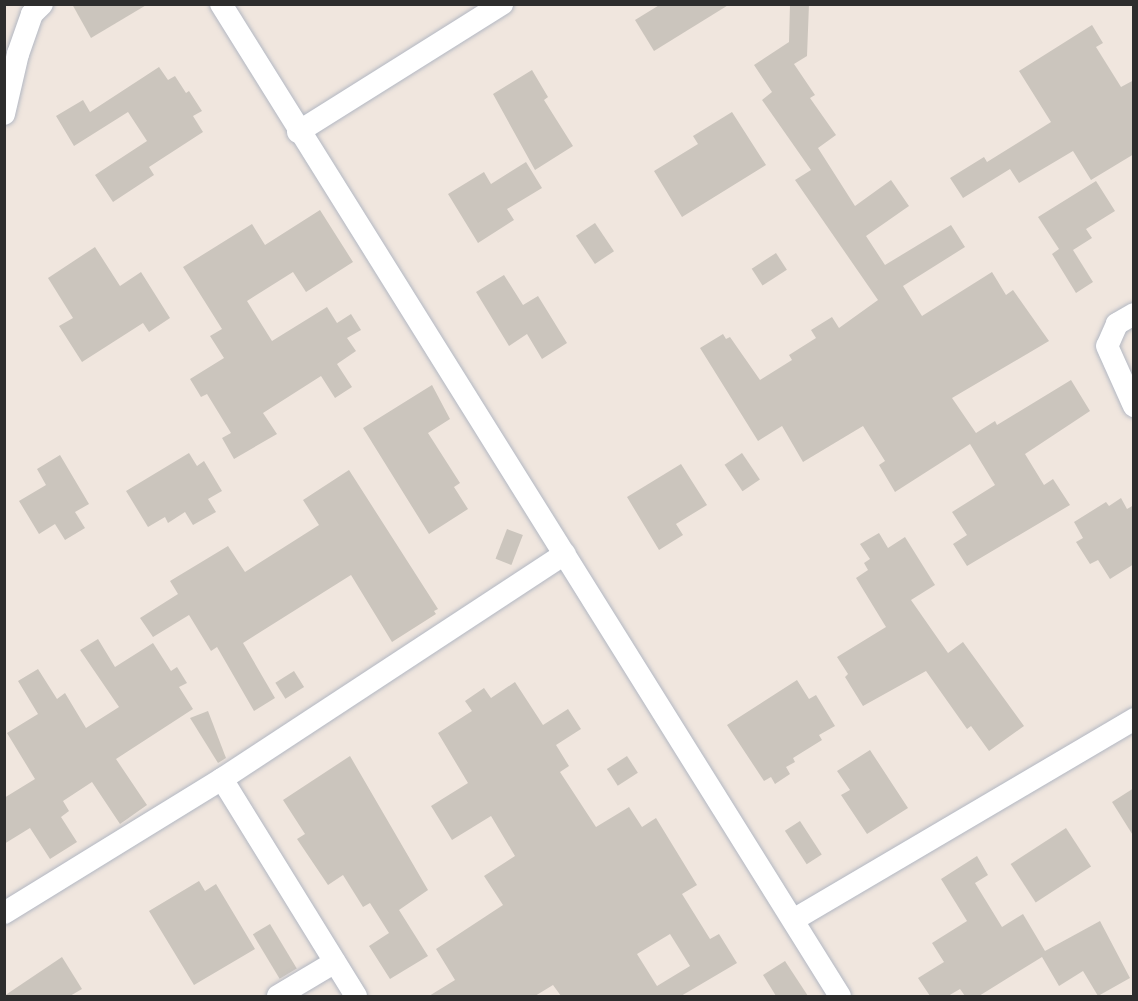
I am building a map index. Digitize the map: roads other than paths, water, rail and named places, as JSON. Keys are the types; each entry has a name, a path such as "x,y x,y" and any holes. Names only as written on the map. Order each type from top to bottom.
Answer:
{"street":[{"path":"4,114 18,54 33,14 42,4"},
{"path":"221,4 298,132 795,919 840,996"},
{"path":"298,132 502,4"},
{"path":"1134,314 1117,324 1107,346 1134,406"},
{"path":"4,913 222,779 565,554"},
{"path":"795,919 1134,719"},
{"path":"222,779 356,996"},
{"path":"278,996 335,962"}]}
